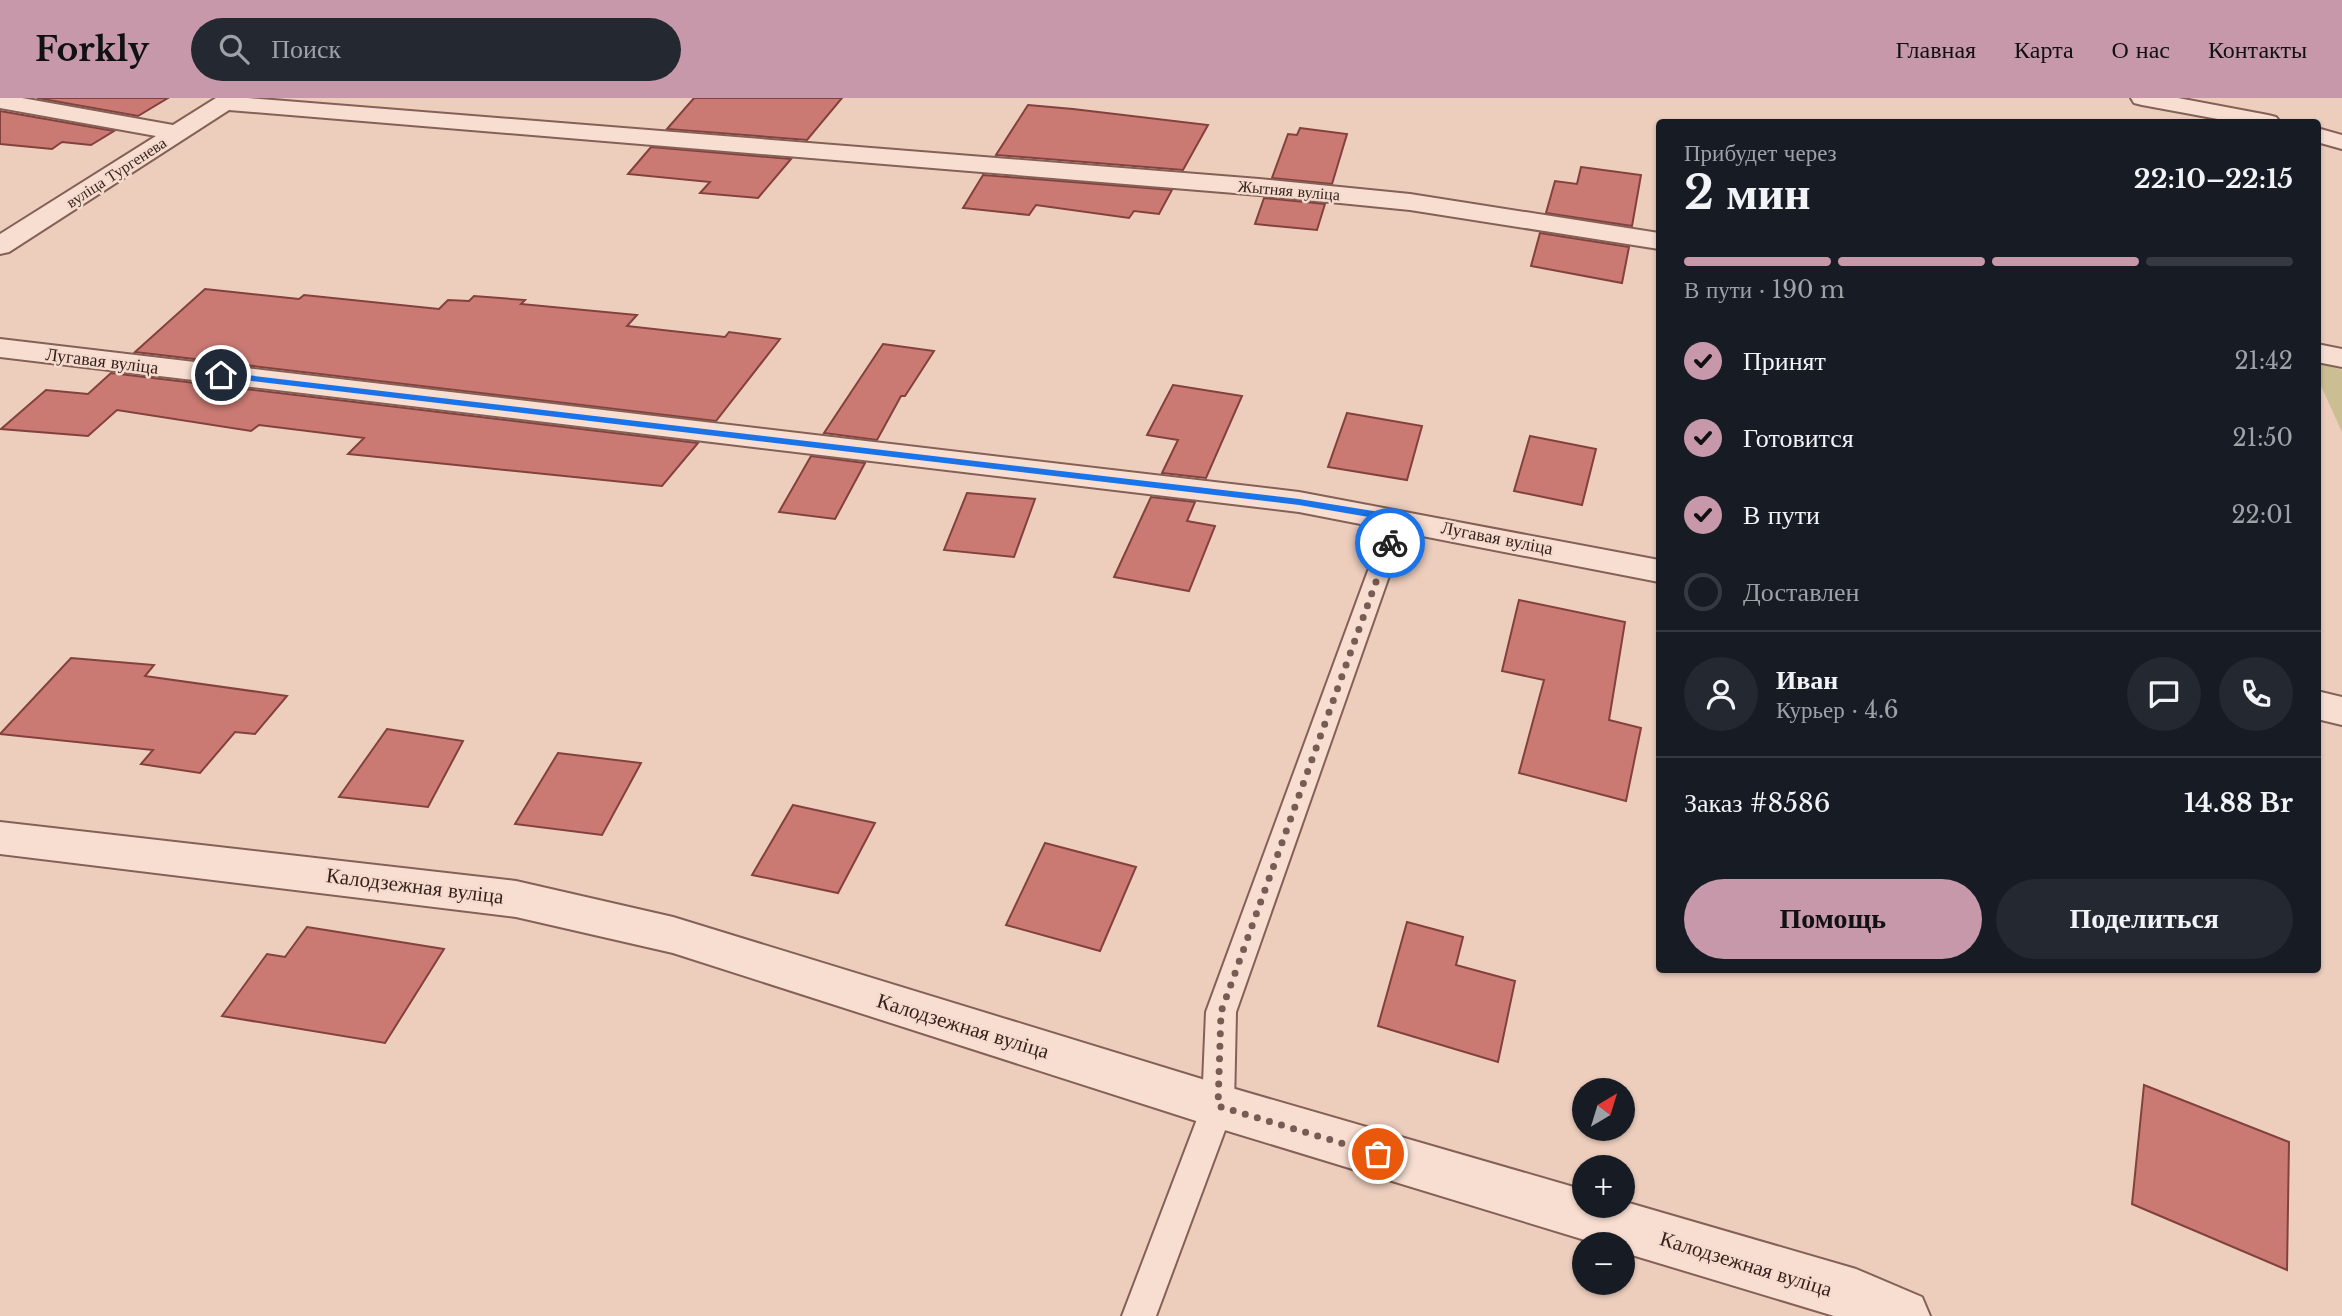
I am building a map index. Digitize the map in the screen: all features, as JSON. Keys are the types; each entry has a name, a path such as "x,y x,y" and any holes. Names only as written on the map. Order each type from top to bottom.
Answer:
{"street":[{"path":"2141,98 2252,119"},
{"name":"вуліца Тургенева","path":"0,246 228,100"},
{"name":"Жытняя вуліца","path":"228,100 1410,202 1656,241"},
{"path":"0,101 177,133"},
{"path":"2321,136 2342,142"},
{"name":"Лугавая вуліца","path":"0,348 1299,502 1656,570"},
{"path":"2321,354 2342,358"},
{"path":"2321,706 2342,711"},
{"name":"Калодзежная вуліца","path":"0,838 516,899 673,935 1218,1106 1856,1296 1903,1316"}],"lane":[{"path":"1139,1316 1218,1106 1221,1012 1398,519"}],"shaded area":[{"path":"2321,363 2342,370 2342,432 2321,386"}],"building":[{"path":"37,98 168,98 138,116"},
{"path":"694,98 842,98 807,140 667,129"},
{"path":"1028,105 1208,125 1183,170 996,155"},
{"path":"0,111 114,131 91,145 62,142 52,149 0,144"},
{"path":"1300,128 1347,134 1332,184 1272,178 1288,134 1297,135"},
{"path":"651,147 791,159 758,198 700,193 710,182 628,174"},
{"path":"1581,167 1641,175 1632,226 1546,213 1555,181 1577,184"},
{"path":"983,175 1172,190 1159,214 1134,211 1129,218 1036,205 1029,215 963,208"},
{"path":"1264,198 1325,204 1317,230 1255,224"},
{"path":"1540,233 1629,247 1622,283 1531,266"},
{"path":"205,289 299,299 304,295 439,309 448,300 469,301 474,296 525,300 521,304 637,315 627,326 725,337 729,332 780,339 716,421 135,352"},
{"path":"883,344 934,351 905,396 901,396 877,440 824,433"},
{"path":"111,373 698,443 662,486 348,454 364,438 259,425 251,431 117,410 88,436 1,429 46,390 88,394"},
{"path":"1173,385 1242,396 1206,478 1162,473 1178,440 1147,435"},
{"path":"1347,413 1422,426 1407,480 1328,467"},
{"path":"1530,436 1596,449 1582,505 1514,491"},
{"path":"811,456 865,463 835,519 779,512"},
{"path":"967,493 1035,499 1014,557 944,550"},
{"path":"1151,497 1195,502 1187,521 1215,526 1189,591 1114,577"},
{"path":"1519,600 1625,622 1609,720 1641,728 1626,801 1519,773 1544,680 1502,671"},
{"path":"71,658 154,665 145,676 287,696 255,734 235,732 200,773 141,764 153,750 0,734"},
{"path":"387,729 463,741 428,807 339,797"},
{"path":"558,753 641,763 602,835 515,824"},
{"path":"793,805 875,823 838,893 752,875"},
{"path":"1045,843 1136,867 1100,951 1006,925"},
{"path":"1407,922 1463,937 1456,965 1515,981 1498,1062 1378,1026"},
{"path":"307,927 444,949 385,1043 222,1016 267,954 285,957"},
{"path":"2144,1085 2289,1142 2287,1270 2132,1204"}],"way so far":[{"path":"1378,1154 1218,1106 1221,1012 1390,543"}],"route":[{"path":"221,375 1299,502 1398,519 1390,543"}]}
